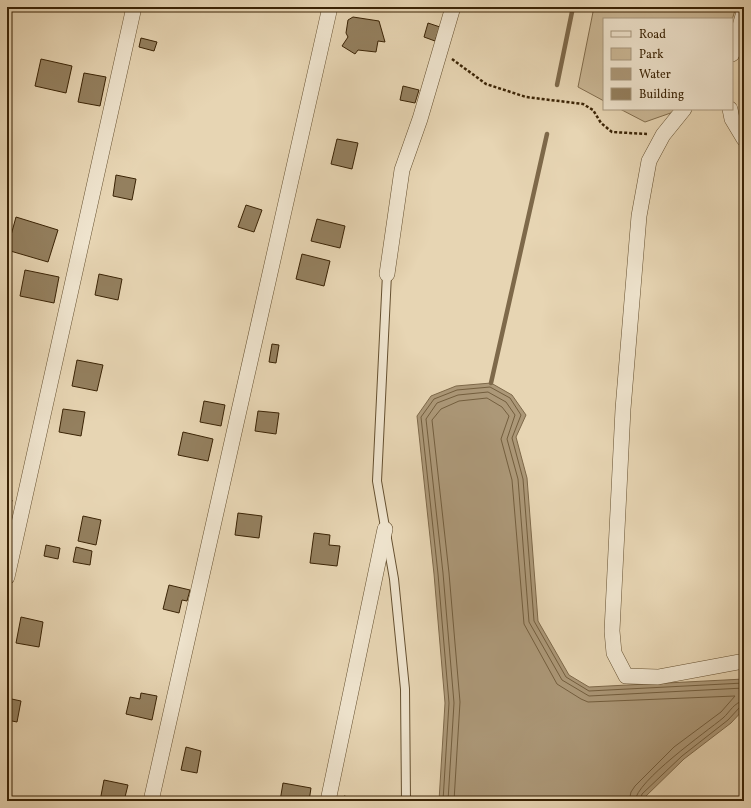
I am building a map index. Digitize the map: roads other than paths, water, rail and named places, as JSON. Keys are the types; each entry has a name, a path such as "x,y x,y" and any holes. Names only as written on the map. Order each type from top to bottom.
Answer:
{"street":[{"path":"7,577 134,7"},
{"path":"151,801 330,7"},
{"path":"387,274 402,170 420,118 453,7"},
{"path":"733,45 744,12"},
{"path":"683,110 663,135 650,161 639,216 623,410 612,631 614,653 626,676 658,677 744,661"},
{"path":"730,110 732,119 744,139"},
{"path":"328,801 385,529"}],"lane":[{"path":"387,274 377,481 394,579 405,689 406,801"}],"water":[{"path":"491,383 512,395 526,415 516,437 527,478 538,621 569,675 589,687 744,679 744,709 731,723 684,759 645,797 644,801 439,801 445,703 434,574 417,416 431,396 456,386"}],"waterway":[{"path":"557,85 573,7"},
{"path":"491,383 547,134"}]}
